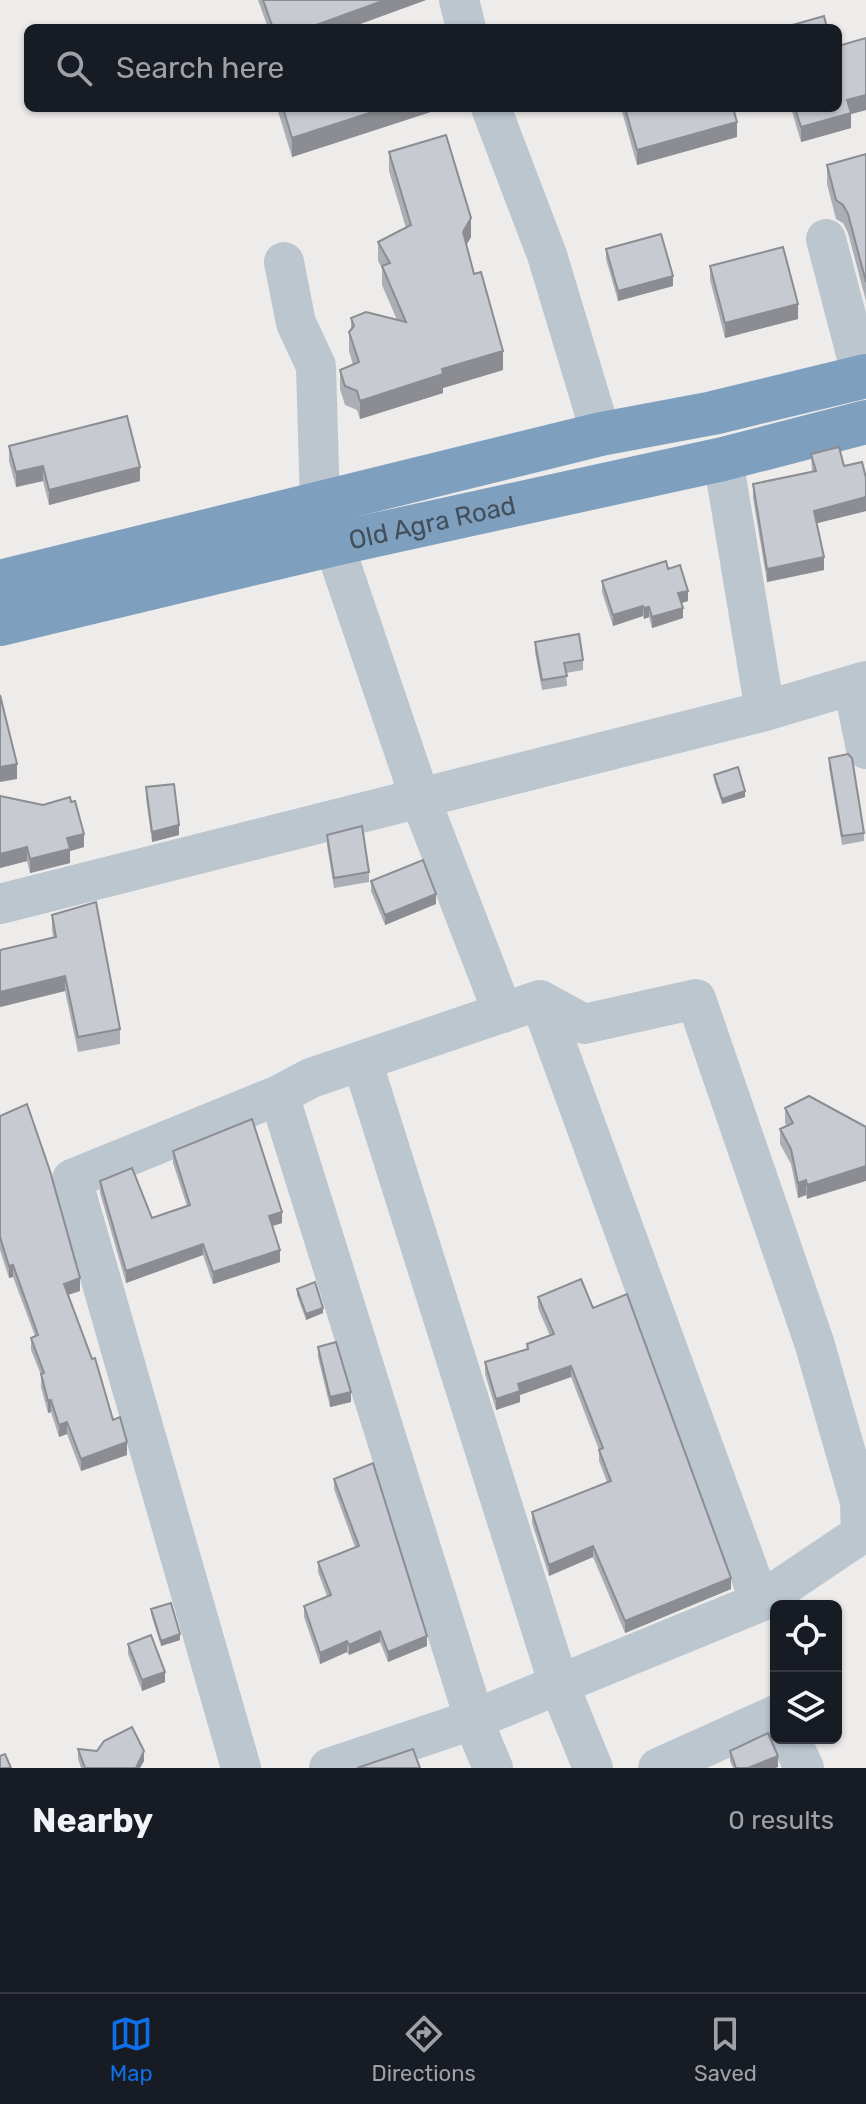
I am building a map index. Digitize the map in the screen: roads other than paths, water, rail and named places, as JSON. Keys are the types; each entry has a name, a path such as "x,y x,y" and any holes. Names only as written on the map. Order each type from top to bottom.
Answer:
{"highway":[{"path":"2,574 864,376"},
{"name":"Old Agra Road","path":"0,624 334,544 723,459 866,422"},
{"path":"601,434 613,483"}],"street":[{"path":"459,0 465,24"},
{"path":"493,112 547,255 601,434"},
{"path":"826,239 864,376"},
{"path":"284,262 296,323 316,366 320,503 420,798 503,1013"},
{"path":"723,459 765,711"},
{"path":"0,904 765,711 860,683 866,749"},
{"path":"241,1768 72,1179 279,1095 311,1078 540,1000 584,1024 696,999 814,1342 860,1502 861,1534 760,1602 475,1719 329,1768"},
{"path":"540,1000 760,1602"},
{"path":"362,1061 559,1685 593,1768"},
{"path":"279,1095 480,1737 493,1768"},
{"path":"658,1768 770,1718"},
{"path":"793,1744 804,1768"}]}
